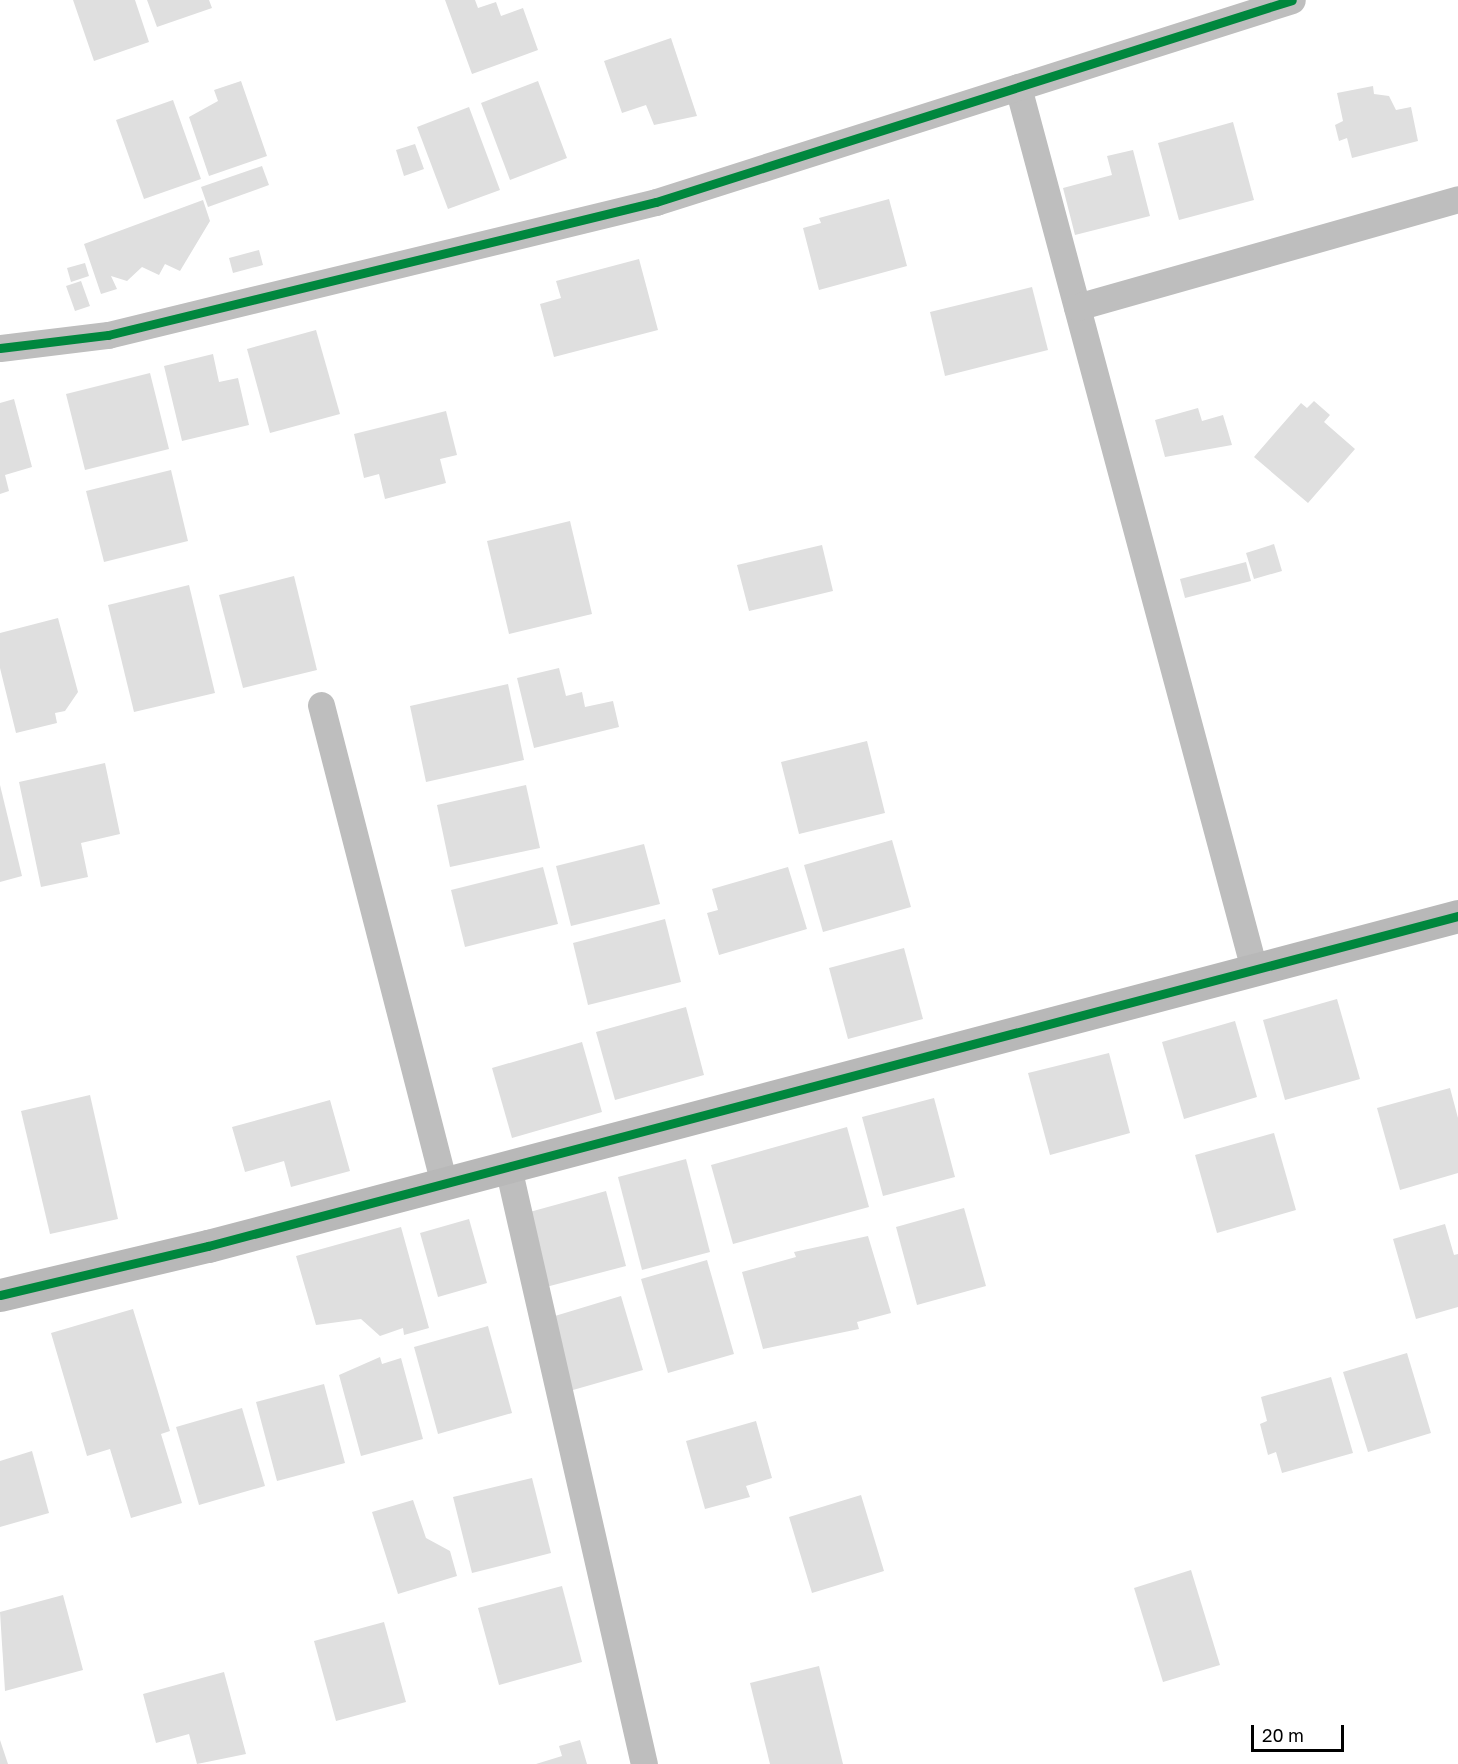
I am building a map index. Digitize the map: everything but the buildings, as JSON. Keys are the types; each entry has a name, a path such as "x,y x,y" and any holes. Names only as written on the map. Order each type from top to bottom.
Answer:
{"street":[{"path":"0,348 108,335 645,205 1292,0"},
{"path":"1018,87 1254,969"},
{"path":"1077,307 1458,199"},
{"path":"321,705 444,1183"},
{"path":"0,1295 508,1167 1458,916"},
{"path":"508,1167 644,1764"}],"cycle path":[{"path":"0,348 108,335 656,202 1292,0"},
{"path":"0,1295 208,1246 1458,916"}]}
